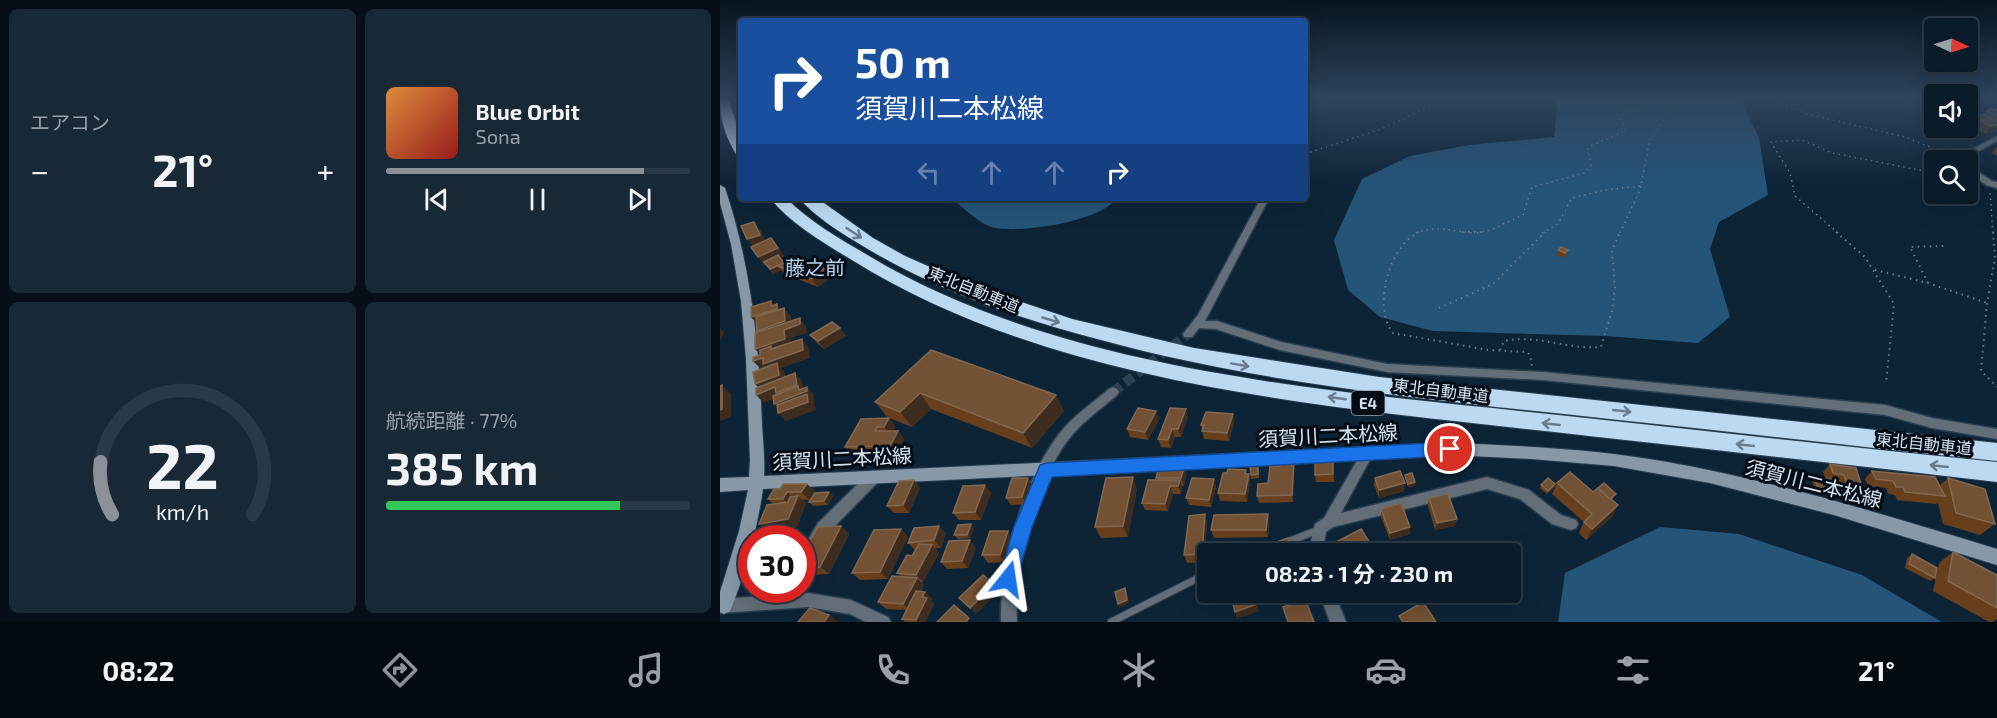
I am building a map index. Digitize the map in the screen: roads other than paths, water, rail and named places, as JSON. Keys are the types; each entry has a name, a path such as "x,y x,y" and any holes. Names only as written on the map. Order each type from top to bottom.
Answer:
{"highway":[{"path":"730,127 738,145"},
{"name":"東北自動車道","path":"782,201 813,227 858,258 901,282 1013,328 1103,356 1253,386 1364,402 1997,472"},
{"name":"東北自動車道","path":"811,201 831,218 876,248 963,289 1028,314 1181,354 1261,369 1442,392 1997,452"}],"main road":[{"path":"720,190 746,288 752,333 756,483 746,540 722,606"},
{"name":"須賀川二本松線","path":"720,485 1450,449 1539,452 1667,468 1809,501 1997,557"}],"street":[{"path":"1976,150 1997,138"},
{"path":"1978,174 1993,184"},
{"path":"1188,334 1197,324 1263,201"},
{"path":"1197,324 1217,325 1280,346 1387,368 1532,376 1885,410 1932,423 1997,434"},
{"path":"1009,622 1008,579 1023,527 1046,470 1063,438 1079,419 1113,392"},
{"path":"1318,543 1324,525 1367,454"},
{"path":"816,540 823,528 874,477"},
{"path":"1324,525 1487,483 1524,494 1557,520 1570,524"},
{"path":"816,601 843,606 883,622"},
{"path":"722,606 741,603"},
{"path":"1330,603 1338,622"}],"lane":[{"path":"1285,543 1324,525"},
{"path":"1111,622 1197,579"}],"tunnel":[{"path":"1113,392 1188,334"}],"district":[{"name":"藤之前","path":"815,267"}]}
